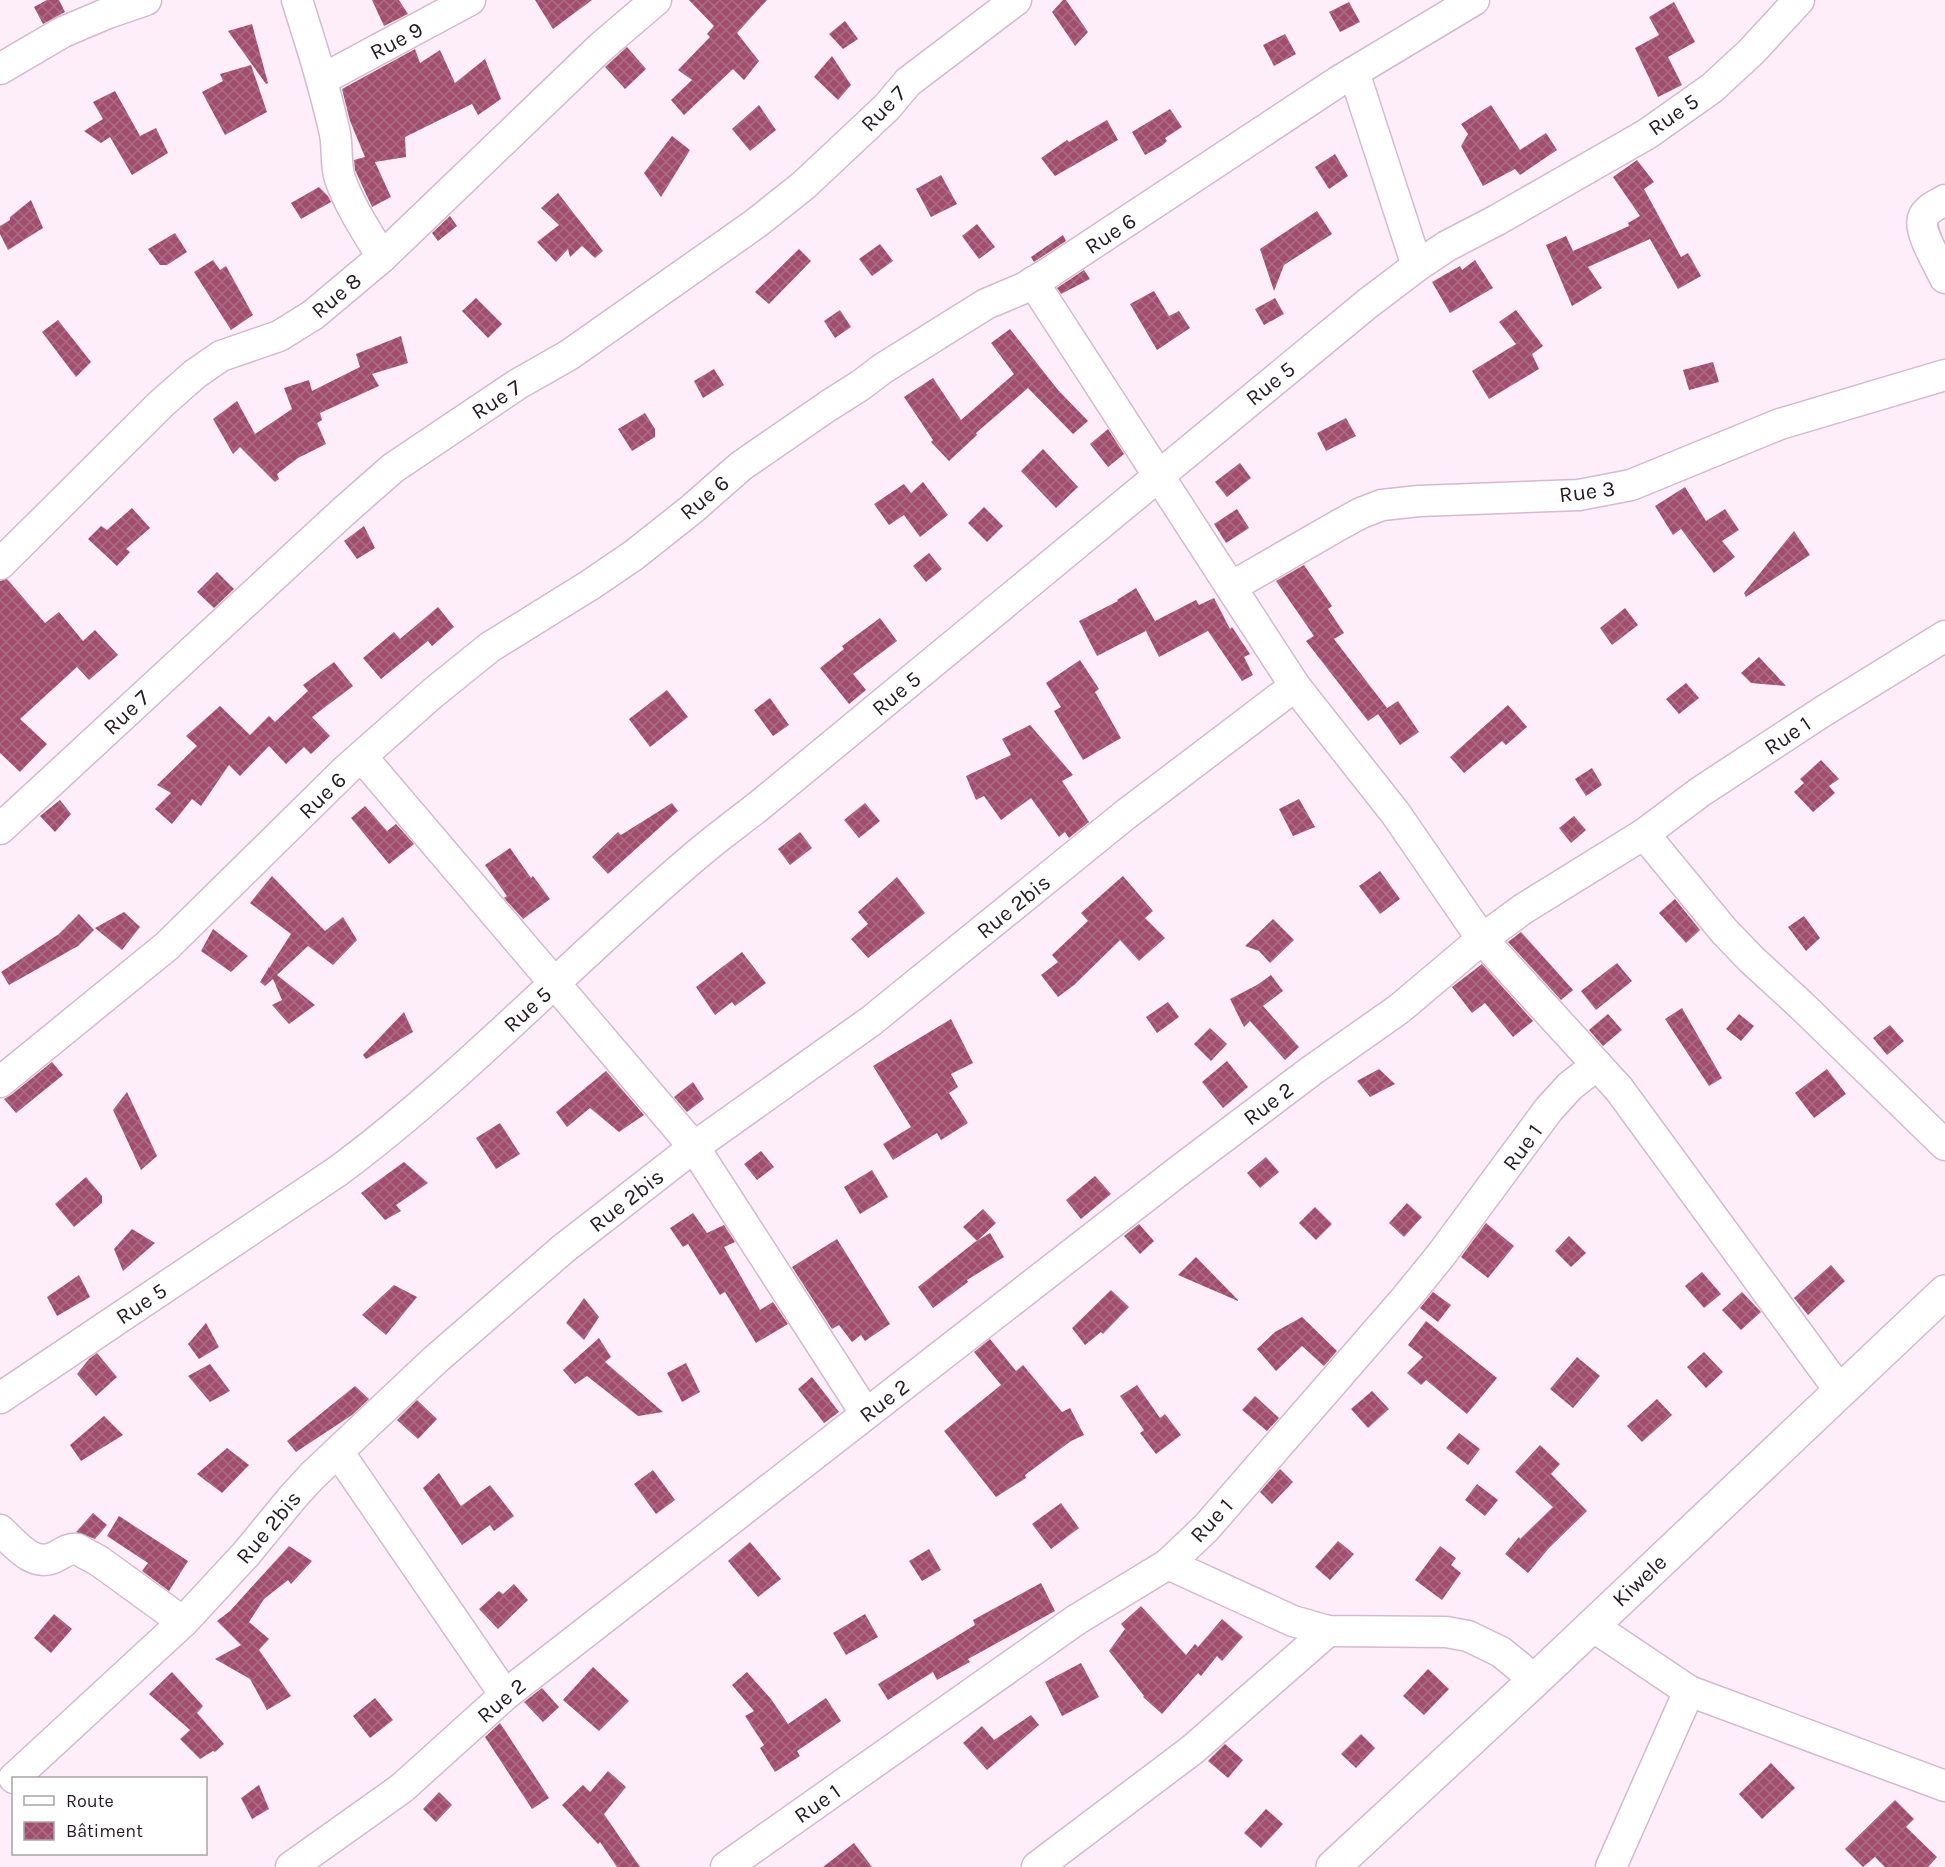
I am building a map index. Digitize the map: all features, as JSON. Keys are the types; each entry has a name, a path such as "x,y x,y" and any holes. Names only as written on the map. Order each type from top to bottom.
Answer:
{"street":[{"path":"0,69 63,32 146,0"},
{"path":"297,0 322,79 336,137 340,179 348,199 382,257"},
{"name":"Rue 9","path":"322,79 470,0"},
{"name":"Rue 8","path":"0,564 161,404 195,374 221,356 279,336 313,315 382,257 601,47 656,0"},
{"name":"Rue 7","path":"0,829 393,468 518,384 569,355 755,224 804,185 887,107 908,82 1016,0"},
{"name":"Rue 6","path":"0,1082 168,946 362,757 490,647 634,555 741,466 901,356 986,304 1034,282 1354,72 1474,0"},
{"name":"Rue 5","path":"0,1398 363,1151 427,1100 699,853 1367,304 1448,246 1647,134 1712,88 1751,52 1799,0"},
{"path":"1354,72 1418,266"},
{"path":"1945,200 1926,212 1922,224 1945,278"},
{"path":"1034,282 1295,686 1396,814 1482,939 1619,1089 1840,1391"},
{"name":"Rue 3","path":"1231,587 1361,513 1382,505 1419,501 1579,495 1631,485 1780,424 1945,375"},
{"name":"Rue 1","path":"1482,939 1523,909 1644,834 1700,792 1822,712 1945,636"},
{"name":"Rue 2bis","path":"16,1777 183,1622 246,1554 292,1498 435,1360 563,1249 694,1147 871,1021 1125,815 1295,686"},
{"path":"362,757 694,1147 866,1414"},
{"path":"1644,834 1724,931 1752,960 1945,1145"},
{"name":"Rue 2","path":"291,1867 402,1788 505,1695 1176,1173 1311,1071 1399,1009 1482,939"},
{"name":"Rue 1","path":"726,1867 1076,1620 1168,1564 1206,1528 1406,1298 1441,1255 1549,1109 1570,1086 1597,1065"},
{"name":"Kiwele","path":"1333,1867 1535,1680 1840,1391 1942,1301"},
{"path":"339,1453 505,1695"},
{"path":"0,1530 19,1548 38,1560 47,1561 67,1551 77,1549 183,1622"},
{"path":"1168,1564 1293,1621 1328,1631 1446,1632 1468,1636 1501,1652 1535,1680"},
{"path":"1591,1625 1689,1691 1945,1786"},
{"path":"1037,1867 1192,1750 1328,1631"},
{"path":"1611,1867 1689,1691"},
{"name":"Rue 2bis","path":"0,1792 12,1781"}],"building":[{"path":"47,0 59,0 65,12 43,24 34,7"},
{"path":"372,0 399,0 408,14 384,26"},
{"path":"535,0 592,0 553,29"},
{"path":"689,0 767,0 737,33 759,61 744,80 733,69 684,115 671,100 692,80 678,70 710,37 707,34 714,26"},
{"path":"1063,0 1066,0 1088,32 1075,46 1052,12"},
{"path":"1349,2 1360,22 1340,32 1329,12"},
{"path":"1674,2 1695,42 1668,57 1682,85 1658,97 1635,48 1659,35 1649,17"},
{"path":"845,21 858,39 843,49 829,34"},
{"path":"252,24 268,83 266,84 228,31"},
{"path":"1285,34 1296,54 1274,66 1263,45"},
{"path":"627,47 646,69 625,89 605,67"},
{"path":"415,49 420,63 440,50 455,83 485,59 501,99 478,115 472,104 405,137 406,157 375,162 391,197 372,207 355,170 354,160 365,157 350,121 342,89"},
{"path":"832,56 851,85 838,100 814,77"},
{"path":"251,65 267,112 225,135 202,92 223,81 220,74"},
{"path":"115,91 140,136 156,128 168,153 132,175 110,137 101,143 84,131 103,119 93,102"},
{"path":"759,105 776,130 750,151 732,129"},
{"path":"1491,105 1520,150 1546,133 1557,150 1520,175 1515,169 1483,186 1461,146 1468,134 1461,124"},
{"path":"1170,109 1182,127 1165,138 1167,141 1163,145 1145,155 1132,132"},
{"path":"1107,120 1118,140 1055,176 1041,158 1067,140 1069,142"},
{"path":"672,136 690,150 661,197 644,173"},
{"path":"1335,154 1348,176 1329,189 1315,167"},
{"path":"1637,160 1654,182 1644,189 1681,257 1688,253 1701,276 1678,289 1650,239 1588,267 1602,288 1572,306 1546,245 1566,236 1573,251 1629,226 1628,223 1640,216 1613,177"},
{"path":"941,175 957,204 931,217 916,189"},
{"path":"319,187 331,202 301,219 291,203"},
{"path":"558,193 603,251 595,258 582,246 570,257 568,249 556,262 537,242 559,225 541,208"},
{"path":"31,200 43,228 8,250 0,234 0,226 10,220 10,217"},
{"path":"1317,211 1332,234 1284,265 1274,291 1260,249"},
{"path":"450,216 457,226 438,241 432,233"},
{"path":"977,224 995,247 979,259 962,236"},
{"path":"175,233 187,252 167,265 160,265 148,249"},
{"path":"1063,235 1066,241 1034,262 1031,257"},
{"path":"880,244 893,261 872,276 859,259"},
{"path":"799,249 811,261 769,304 755,292"},
{"path":"213,260 220,270 226,266 253,315 231,330 194,272"},
{"path":"1475,260 1493,288 1450,313 1432,282 1460,266 1462,270"},
{"path":"1084,270 1090,279 1061,294 1057,288"},
{"path":"1154,291 1169,316 1179,311 1190,328 1157,350 1130,304"},
{"path":"476,298 502,324 488,338 462,311"},
{"path":"1275,298 1284,314 1264,325 1255,309"},
{"path":"840,310 851,327 835,338 824,321"},
{"path":"1516,310 1543,346 1532,354 1539,369 1489,399 1472,371 1516,344 1499,322"},
{"path":"58,320 91,362 76,377 42,332"},
{"path":"1010,329 1058,390 1088,421 1073,434 1028,388 976,433 977,435 949,461 931,442 933,440 904,397 933,378 961,420 1014,374 991,343"},
{"path":"401,336 408,363 372,374 379,386 320,413 322,420 317,423 326,444 298,458 277,474 279,479 275,482 240,447 233,454 213,419 237,401 255,434 292,409 284,388 309,380 312,391 360,367 356,354"},
{"path":"1713,362 1719,382 1689,390 1683,370"},
{"path":"714,369 724,385 703,398 694,381"},
{"path":"645,413 655,429 655,437 632,451 618,429"},
{"path":"1346,418 1356,436 1326,451 1317,433"},
{"path":"1108,429 1124,454 1108,467 1090,444"},
{"path":"1043,449 1078,487 1056,508 1021,471"},
{"path":"1240,463 1251,478 1227,497 1215,482"},
{"path":"923,482 948,515 920,537 904,515 889,525 874,504 904,484 911,493"},
{"path":"1685,487 1706,521 1725,509 1739,530 1722,541 1735,557 1714,573 1681,529 1673,535 1655,506"},
{"path":"984,507 1003,526 987,542 968,523"},
{"path":"132,508 150,528 126,549 130,552 117,566 88,539 101,526 107,530"},
{"path":"1237,509 1249,528 1226,543 1214,524"},
{"path":"364,526 375,548 357,559 344,541"},
{"path":"1794,531 1810,555 1746,597 1744,593"},
{"path":"929,553 942,569 926,582 913,566"},
{"path":"1304,565 1332,606 1328,609 1344,633 1334,639 1387,708 1368,721 1306,641 1314,636 1276,581"},
{"path":"217,572 234,589 214,608 197,592"},
{"path":"7,579 45,623 59,612 83,641 95,630 118,655 89,680 77,667 20,719 47,744 20,772 0,753 0,581"},
{"path":"1136,588 1155,621 1196,600 1199,605 1214,598 1230,629 1232,627 1250,654 1244,657 1253,675 1242,681 1208,631 1159,657 1146,631 1097,656 1079,621 1118,601"},
{"path":"438,607 454,627 432,646 428,641 381,679 363,658 394,632 400,639"},
{"path":"1625,608 1638,625 1612,645 1600,628"},
{"path":"880,618 897,641 853,674 866,690 849,704 820,668 844,649 842,646"},
{"path":"1759,657 1786,686 1751,683 1741,673"},
{"path":"1080,660 1099,689 1095,692 1121,738 1083,760 1054,711 1061,707 1046,683"},
{"path":"334,662 353,686 312,717 330,736 311,754 304,747 286,764 269,746 240,776 229,765 201,806 192,799 172,824 155,809 171,793 157,785 197,746 186,736 220,706 250,735 269,716 275,722 308,691 303,685"},
{"path":"1686,683 1699,698 1679,714 1666,699"},
{"path":"667,690 688,717 650,747 629,719"},
{"path":"770,698 789,725 773,736 754,710"},
{"path":"1398,701 1419,732 1400,745 1378,714"},
{"path":"1508,705 1527,727 1506,745 1502,741 1464,773 1450,757"},
{"path":"1030,725 1073,775 1062,781 1089,822 1069,838 1065,832 1059,837 1031,798 1001,820 984,796 976,800 966,776 1011,755 1002,739"},
{"path":"1821,760 1839,779 1829,786 1835,793 1813,812 1794,792 1804,783 1800,779"},
{"path":"1592,768 1602,785 1586,796 1575,779"},
{"path":"1299,799 1315,827 1293,836 1279,809"},
{"path":"60,800 71,814 55,832 40,816"},
{"path":"672,803 678,811 608,874 592,857 618,832 621,835"},
{"path":"865,803 880,821 859,838 844,820"},
{"path":"365,806 387,831 396,824 414,844 389,864 351,818"},
{"path":"1574,816 1586,830 1571,843 1559,828"},
{"path":"800,832 812,848 790,865 778,849"},
{"path":"510,848 531,878 533,876 550,899 523,919 504,898 507,896 485,865"},
{"path":"1380,871 1400,899 1380,914 1359,886"},
{"path":"272,876 325,931 343,917 357,940 333,965 308,946 277,975 315,1005 289,1024 272,1005 282,1000 273,979 265,986 260,982 291,934 250,903"},
{"path":"1123,876 1153,911 1145,918 1165,938 1139,961 1120,940 1074,985 1058,997 1041,975 1058,962 1052,955 1088,921 1081,913"},
{"path":"897,877 925,913 868,958 851,939 868,924 858,912"},
{"path":"1675,899 1700,930 1686,943 1659,913"},
{"path":"124,912 140,927 122,950 95,928"},
{"path":"79,914 94,930 78,946 9,985 1,972 59,934"},
{"path":"1804,916 1820,938 1806,951 1788,927"},
{"path":"1273,919 1294,940 1270,963 1259,951 1245,946"},
{"path":"213,929 248,956 231,972 201,951"},
{"path":"1521,932 1573,990 1561,1000 1508,942"},
{"path":"742,952 766,983 735,1006 732,1002 715,1015 696,987"},
{"path":"1617,963 1632,981 1596,1010 1581,991"},
{"path":"1482,964 1533,1021 1513,1037 1485,1003 1472,1013 1452,987"},
{"path":"1271,975 1283,991 1263,1006 1299,1047 1285,1060 1250,1021 1244,1027 1230,999"},
{"path":"1168,1002 1179,1017 1157,1033 1146,1017"},
{"path":"1682,1008 1722,1078 1709,1086 1665,1019"},
{"path":"404,1012 413,1032 366,1059 363,1055"},
{"path":"1608,1014 1622,1030 1603,1046 1589,1030"},
{"path":"1739,1014 1754,1026 1741,1041 1726,1029"},
{"path":"951,1019 973,1063 951,1074 958,1087 949,1093 968,1123 941,1140 937,1133 893,1160 883,1144 911,1127 873,1066"},
{"path":"1890,1025 1904,1041 1887,1055 1873,1038"},
{"path":"1210,1028 1227,1044 1211,1061 1194,1044"},
{"path":"1227,1061 1248,1087 1223,1108 1202,1082"},
{"path":"52,1062 63,1075 16,1113 4,1099"},
{"path":"1379,1069 1395,1084 1370,1097 1357,1081"},
{"path":"1827,1069 1846,1094 1814,1118 1795,1093"},
{"path":"606,1071 644,1115 619,1132 590,1108 567,1127 556,1112"},
{"path":"693,1082 704,1099 687,1112 674,1097"},
{"path":"127,1092 157,1156 141,1170 113,1110"},
{"path":"500,1123 520,1154 496,1169 476,1138"},
{"path":"761,1151 774,1167 757,1180 744,1164"},
{"path":"1266,1157 1279,1172 1260,1188 1247,1173"},
{"path":"404,1162 428,1183 396,1205 401,1211 385,1220 361,1193"},
{"path":"872,1170 888,1197 860,1214 844,1187"},
{"path":"1095,1176 1111,1194 1081,1219 1066,1200"},
{"path":"86,1177 102,1196 102,1203 74,1227 55,1204"},
{"path":"1407,1203 1422,1217 1404,1237 1389,1223"},
{"path":"1315,1207 1332,1224 1316,1240 1299,1223"},
{"path":"983,1209 996,1223 977,1241 963,1227"},
{"path":"693,1213 707,1233 724,1225 735,1242 724,1247 760,1310 773,1302 788,1324 756,1343 725,1292 720,1295 688,1244 683,1247 670,1228"},
{"path":"1486,1223 1514,1246 1488,1278 1461,1257"},
{"path":"1139,1224 1154,1241 1140,1254 1124,1236"},
{"path":"132,1229 155,1243 123,1271 114,1249"},
{"path":"990,1233 1004,1257 967,1280 968,1282 933,1308 918,1287 975,1242"},
{"path":"1569,1236 1586,1253 1571,1267 1555,1251"},
{"path":"837,1239 890,1324 865,1341 861,1335 852,1342 839,1325 832,1329 792,1267"},
{"path":"1196,1257 1238,1300 1238,1301 1178,1275"},
{"path":"1831,1265 1845,1281 1808,1315 1794,1298"},
{"path":"1702,1272 1721,1294 1704,1308 1685,1286"},
{"path":"79,1275 90,1297 57,1316 47,1297"},
{"path":"394,1285 417,1297 386,1335 362,1315"},
{"path":"1111,1290 1129,1307 1103,1334 1101,1332 1085,1345 1072,1328"},
{"path":"1433,1292 1451,1305 1438,1322 1420,1308"},
{"path":"1742,1292 1761,1312 1741,1330 1722,1310"},
{"path":"584,1298 599,1317 584,1340 566,1323"},
{"path":"1302,1317 1337,1351 1324,1366 1302,1346 1276,1371 1257,1349 1275,1332"},
{"path":"1426,1321 1497,1378 1467,1414 1426,1380 1421,1385 1407,1373 1423,1357 1408,1345"},
{"path":"206,1323 219,1347 199,1359 188,1344"},
{"path":"599,1338 611,1357 605,1362 663,1412 638,1416 587,1376 575,1384 563,1370"},
{"path":"990,1339 1016,1371 1023,1365 1062,1412 1070,1408 1084,1435 1071,1441 1025,1475 1026,1478 996,1497 944,1431 1001,1385 974,1352"},
{"path":"1704,1352 1723,1372 1706,1388 1687,1367"},
{"path":"97,1353 117,1377 96,1396 77,1374"},
{"path":"1577,1357 1600,1376 1573,1408 1550,1389"},
{"path":"686,1363 700,1392 682,1402 667,1373"},
{"path":"210,1364 230,1391 210,1402 188,1376"},
{"path":"812,1377 839,1412 824,1423 798,1389"},
{"path":"1137,1385 1160,1418 1165,1414 1181,1435 1156,1454 1140,1433 1144,1430 1120,1396"},
{"path":"355,1386 369,1399 352,1415 296,1452 287,1441"},
{"path":"1372,1391 1389,1409 1368,1428 1351,1409"},
{"path":"1255,1396 1279,1418 1267,1431 1242,1410"},
{"path":"1657,1399 1672,1415 1642,1442 1627,1426"},
{"path":"417,1400 437,1419 418,1439 397,1420"},
{"path":"104,1416 123,1435 81,1461 70,1445"},
{"path":"1459,1433 1480,1449 1468,1465 1446,1448"},
{"path":"1540,1445 1560,1464 1551,1474 1587,1511 1549,1548 1528,1573 1505,1554 1519,1537 1520,1539 1553,1507 1515,1472"},
{"path":"227,1448 249,1465 222,1493 197,1474"},
{"path":"1280,1469 1293,1482 1272,1504 1260,1492"},
{"path":"653,1470 675,1500 656,1514 634,1484"},
{"path":"439,1473 461,1506 490,1485 514,1516 494,1531 490,1525 462,1545 423,1488"},
{"path":"1477,1484 1498,1500 1485,1516 1465,1500"},
{"path":"1061,1503 1079,1528 1051,1549 1032,1524"},
{"path":"93,1513 107,1525 95,1539 76,1532"},
{"path":"119,1516 188,1561 169,1591 142,1571 148,1563 107,1536"},
{"path":"1338,1541 1354,1554 1330,1580 1315,1567"},
{"path":"750,1542 781,1579 758,1597 728,1561"},
{"path":"289,1546 312,1561 291,1584 288,1580 264,1599 249,1622 269,1639 259,1650 291,1696 267,1710 250,1679 215,1659 241,1645 217,1621 230,1611"},
{"path":"1440,1546 1456,1558 1451,1565 1461,1573 1442,1600 1415,1580"},
{"path":"929,1549 941,1570 922,1581 909,1561"},
{"path":"1041,1583 1055,1611 968,1659 970,1662 937,1680 933,1672 888,1700 878,1684 975,1625 973,1620"},
{"path":"514,1584 528,1600 498,1629 479,1609 499,1591 503,1594"},
{"path":"1141,1606 1186,1655 1195,1644 1198,1647 1222,1619 1243,1637 1222,1661 1217,1656 1201,1676 1198,1673 1162,1714 1143,1697 1109,1651 1125,1629 1121,1624"},
{"path":"54,1614 72,1629 51,1653 34,1638"},
{"path":"865,1614 878,1637 846,1655 833,1633"},
{"path":"1081,1663 1099,1697 1062,1716 1045,1682"},
{"path":"593,1667 629,1701 599,1731 563,1700"},
{"path":"1428,1669 1449,1689 1424,1715 1403,1696"},
{"path":"172,1672 203,1706 197,1713 224,1744 215,1752 200,1759 180,1739 190,1730 149,1694"},
{"path":"747,1672 771,1699 788,1724 826,1698 841,1721 797,1751 800,1756 775,1772 760,1748 764,1745 745,1716 754,1711 732,1685"},
{"path":"542,1688 559,1707 543,1722 524,1702"},
{"path":"375,1698 393,1720 370,1738 353,1716"},
{"path":"1031,1715 1039,1725 987,1770 963,1743 982,1726 994,1740"},
{"path":"500,1723 549,1798 532,1809 485,1737"},
{"path":"1361,1734 1375,1748 1356,1768 1341,1754"},
{"path":"1225,1744 1243,1760 1228,1778 1208,1761"},
{"path":"1771,1763 1795,1788 1762,1819 1739,1794"},
{"path":"608,1771 626,1787 604,1814 640,1867 617,1867 600,1842 598,1844 562,1805 583,1785 590,1792"},
{"path":"259,1785 269,1809 252,1819 241,1798"},
{"path":"439,1792 452,1805 436,1822 423,1809"},
{"path":"1895,1800 1914,1819 1906,1827 1937,1857 1928,1867 1885,1867 1875,1857 1863,1867 1845,1849"},
{"path":"1266,1809 1283,1824 1261,1848 1244,1833"},
{"path":"854,1843 872,1867 823,1867"}]}
